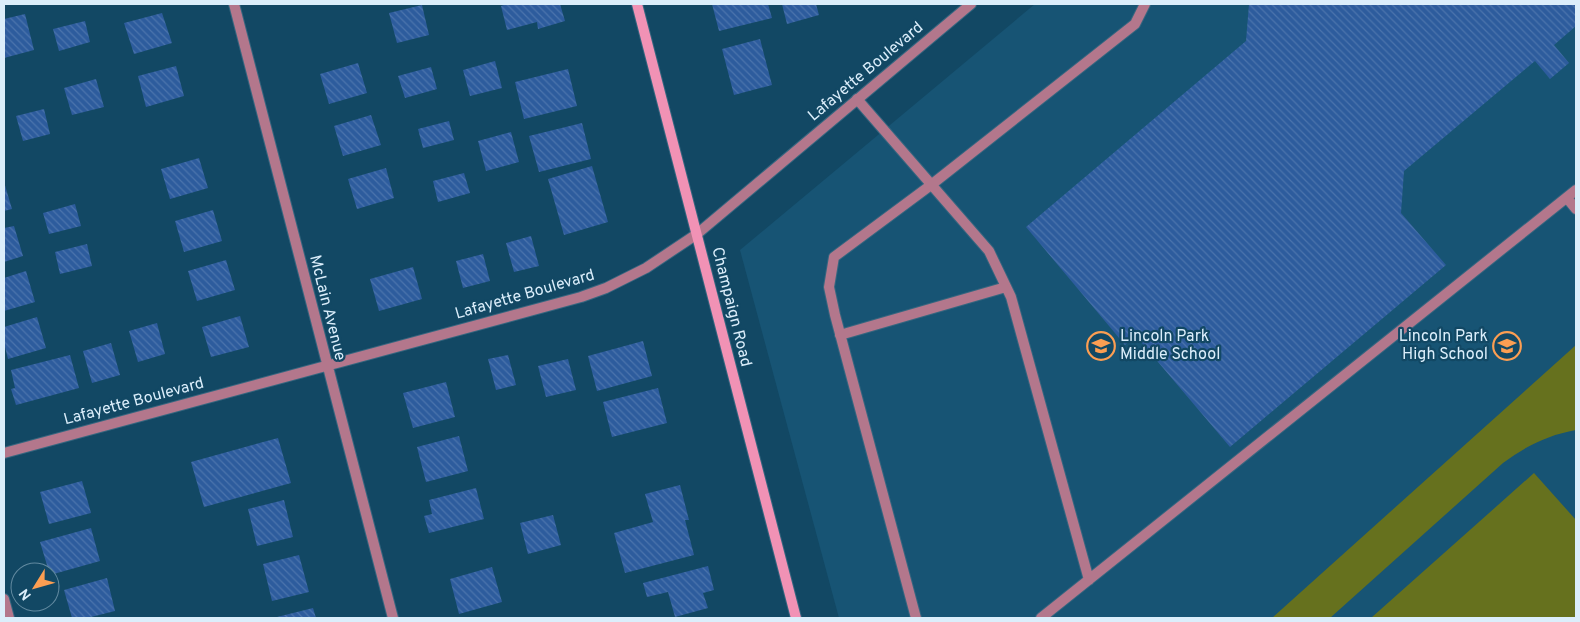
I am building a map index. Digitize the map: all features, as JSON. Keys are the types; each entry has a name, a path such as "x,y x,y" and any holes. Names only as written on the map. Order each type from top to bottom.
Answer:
{"street":[{"name":"McLain Avenue","path":"234,4 392,618"},
{"name":"Champaign Road","path":"637,4 796,618"},
{"name":"Lafayette Boulevard","path":"4,453 581,297 606,288 646,268 697,234 971,4"},
{"path":"916,618 840,335 829,287 834,257 931,185 1135,24 1145,4"},
{"path":"857,99 989,252 1011,297 1089,580"},
{"path":"1041,618 1576,190"},
{"path":"1567,198 1576,209"},
{"path":"840,335 1006,287"},
{"path":"4,599 9,618"}],"shaded area":[{"name":"Lincoln Park Middle School","path":"1035,4 1576,4 1576,618 839,618 740,250"}],"green space":[{"path":"1576,345 1576,430 1538,442 1520,451 1503,463 1330,618 1272,618"},
{"path":"1534,473 1576,520 1576,618 1371,618"}],"building":[{"path":"507,4 560,4 565,21 538,29 537,22 507,30 501,6"},
{"path":"712,4 768,4 772,18 719,31"},
{"path":"782,4 816,4 819,15 787,24"},
{"name":"Lincoln Park Middle School","path":"1249,4 1576,4 1576,26 1554,45 1569,63 1550,79 1535,61 1404,171 1401,213 1446,265 1230,447 1136,336 1125,345 1026,227 1246,41"},
{"path":"422,5 429,35 397,43 389,13"},
{"path":"162,13 172,43 134,54 124,23"},
{"path":"25,14 34,50 4,58 4,19"},
{"path":"85,21 90,42 59,51 53,29"},
{"path":"760,39 772,85 734,95 722,49"},
{"path":"495,61 502,88 470,96 463,70"},
{"path":"358,63 367,93 329,104 320,74"},
{"path":"176,66 184,96 146,107 138,76"},
{"path":"431,67 437,89 405,98 398,76"},
{"path":"568,69 577,106 524,119 515,82"},
{"path":"96,79 104,107 72,115 64,88"},
{"path":"44,109 50,134 23,141 16,116"},
{"path":"371,115 381,145 343,156 334,126"},
{"path":"449,121 454,140 423,148 418,129"},
{"path":"582,123 591,159 539,172 529,136"},
{"path":"511,132 519,162 486,171 478,141"},
{"path":"199,158 208,188 170,199 161,169"},
{"path":"592,166 608,222 564,235 548,179"},
{"path":"386,168 394,198 357,209 348,179"},
{"path":"464,173 470,193 438,202 433,181"},
{"path":"4,182 12,209 4,211"},
{"path":"75,204 81,226 49,234 43,213"},
{"path":"213,210 222,241 184,252 175,221"},
{"path":"14,226 23,256 4,262 4,228"},
{"path":"531,236 539,266 514,272 506,243"},
{"path":"87,244 92,266 60,274 55,252"},
{"path":"483,254 490,281 463,288 456,261"},
{"path":"226,260 235,290 197,301 188,271"},
{"path":"413,267 422,299 379,311 370,279"},
{"path":"26,271 35,302 4,311 4,278"},
{"path":"240,316 249,347 211,357 202,327"},
{"path":"37,317 46,348 8,359 4,343 4,327"},
{"path":"157,323 165,354 138,362 129,331"},
{"path":"643,341 652,376 597,391 588,356"},
{"path":"111,343 120,375 92,383 83,351"},
{"path":"70,355 79,388 16,405 11,389 15,388 11,370"},
{"path":"508,355 516,385 496,390 488,359"},
{"path":"568,359 576,390 546,397 538,366"},
{"path":"446,382 455,417 413,428 403,393"},
{"path":"658,388 667,423 612,437 603,402"},
{"path":"459,436 468,471 426,482 417,447"},
{"path":"278,438 291,483 204,507 191,462"},
{"path":"82,481 91,513 49,524 40,492"},
{"path":"680,485 689,520 685,520 694,555 625,573 614,533 653,522 645,494"},
{"path":"476,488 484,519 429,533 424,516 432,514 429,500"},
{"path":"284,500 293,537 257,546 248,509"},
{"path":"553,515 561,545 528,554 520,523"},
{"path":"91,528 100,561 60,572 60,562 46,562 40,542"},
{"path":"299,555 309,592 272,601 263,564"},
{"path":"708,566 714,590 703,593 708,608 675,617 668,592 647,597 643,583"},
{"path":"492,567 502,602 459,614 450,579"},
{"path":"107,578 115,611 87,618 72,618 64,590"},
{"path":"313,608 316,618 277,618 277,617"}],"place":[{"name":"Lincoln Park Middle School","path":"1101,346"},
{"name":"Lincoln Park High School","path":"1507,346"}]}
